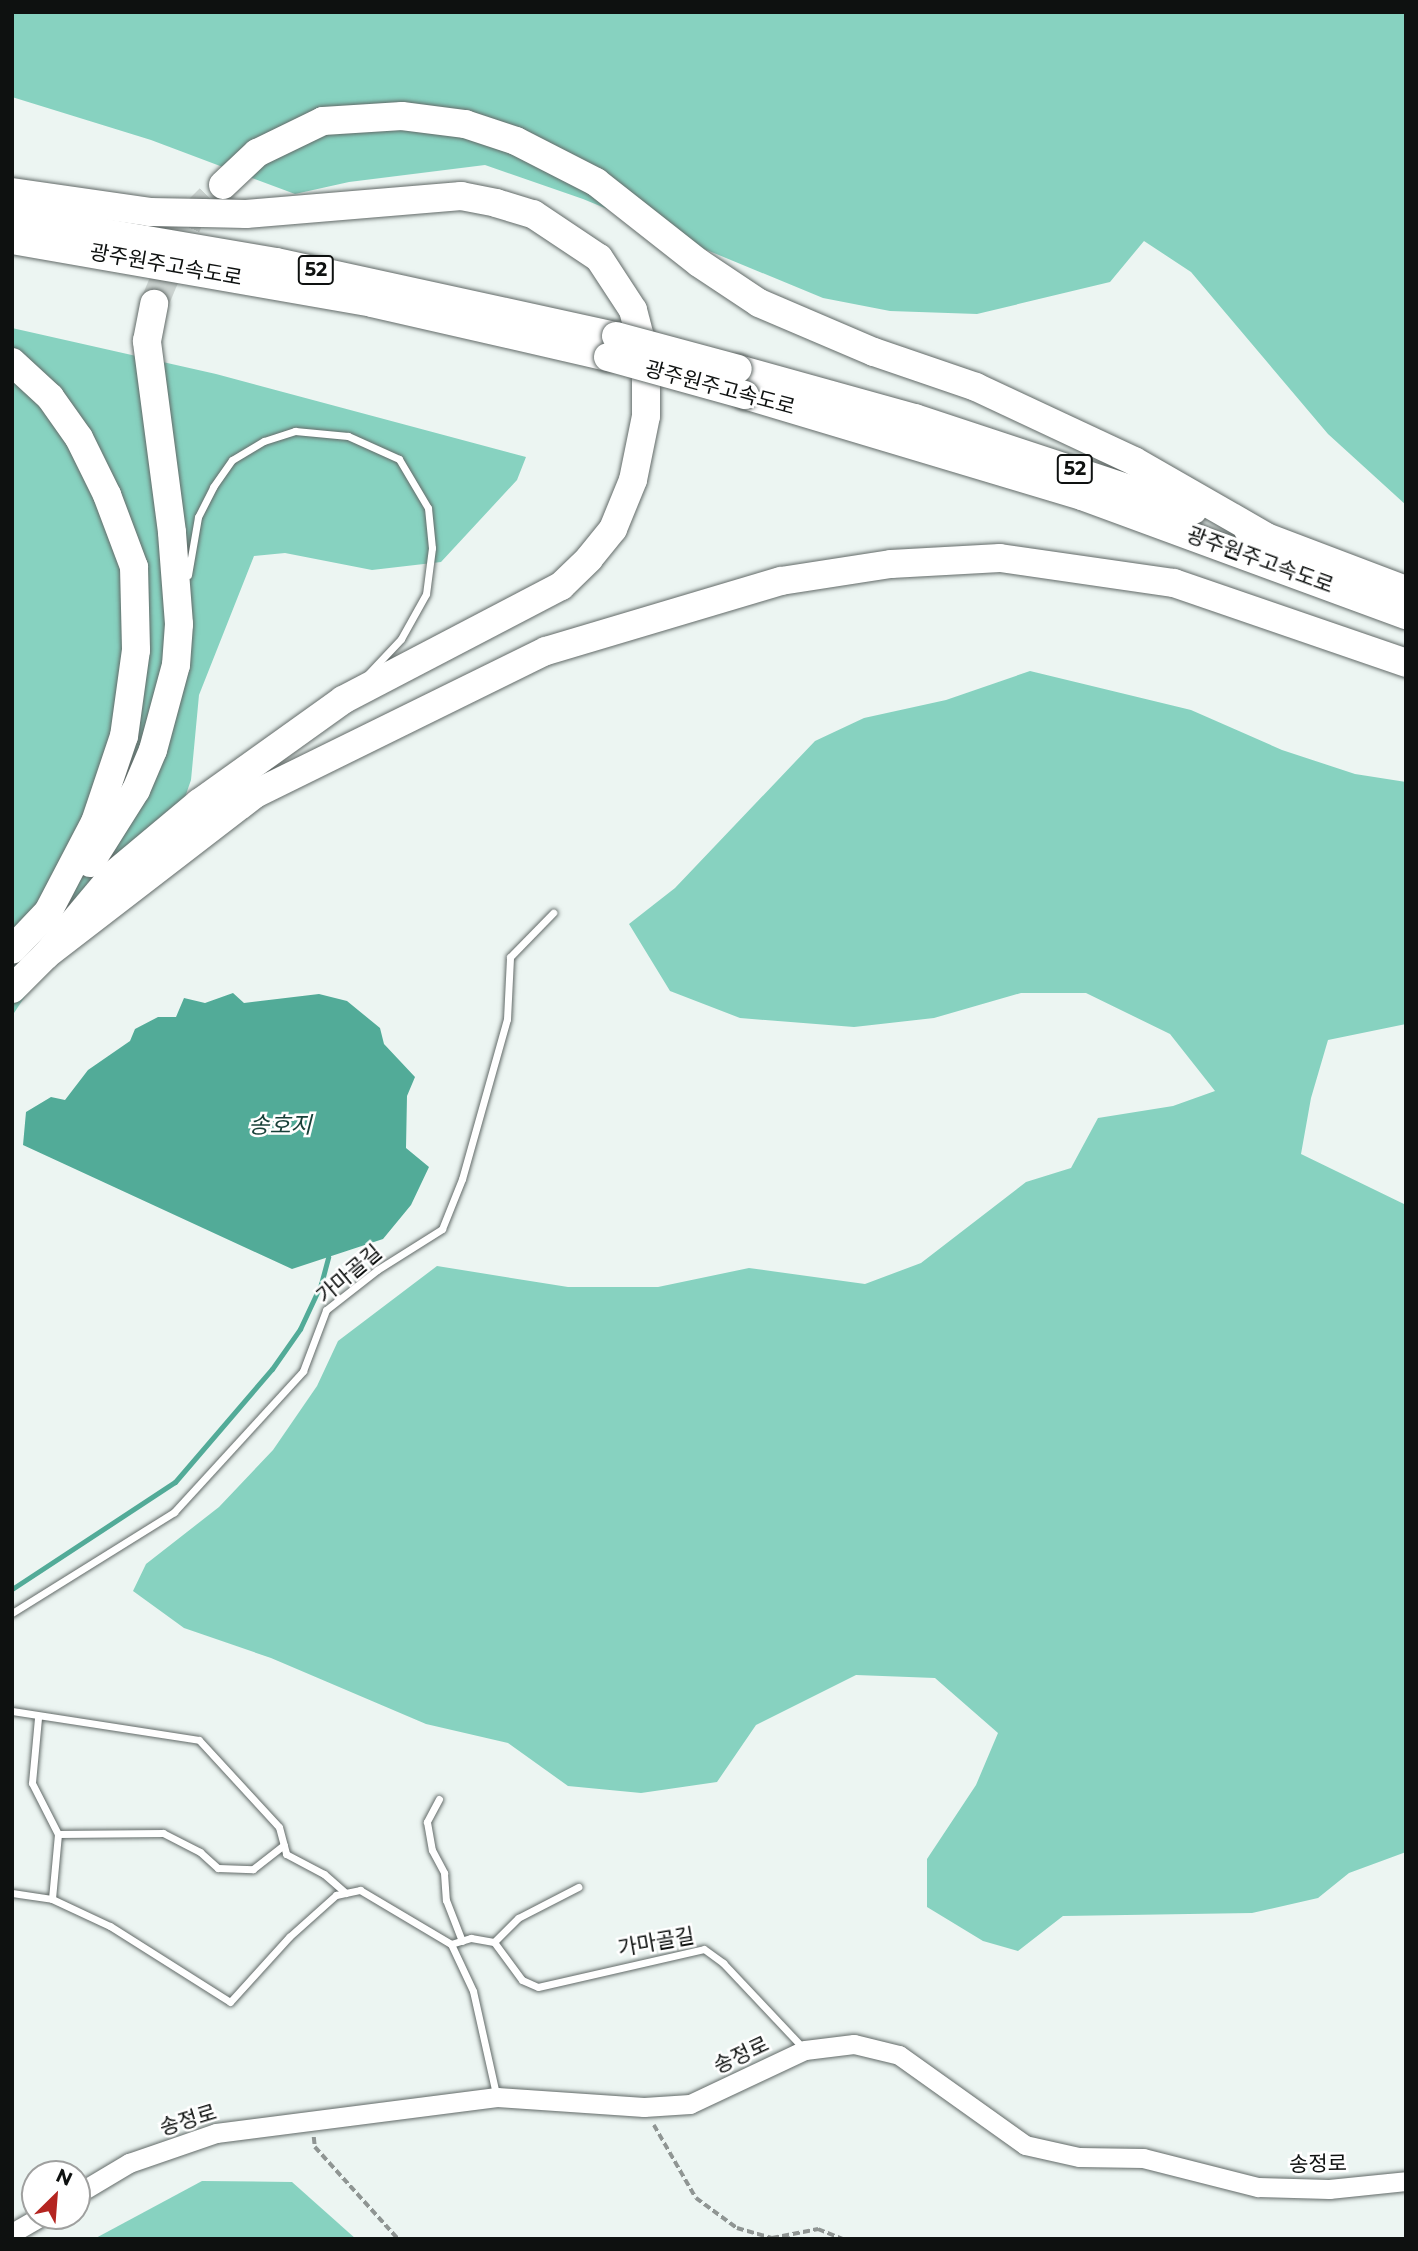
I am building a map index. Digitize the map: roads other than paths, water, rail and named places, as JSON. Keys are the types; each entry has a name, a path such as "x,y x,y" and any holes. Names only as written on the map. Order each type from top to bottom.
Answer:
{"highway":[{"path":"223,185 257,153 323,121 402,116 465,124 516,141 596,182 699,262 759,303 874,352 976,387 1134,461 1265,536"},
{"path":"12,192 150,212 246,214 461,196 533,214 564,231 599,258 622,288 639,326 646,360 646,416 633,480 613,529 561,586 343,700 199,803 114,874 46,955 12,989"},
{"name":"광주원주고속도로","path":"12,218 276,262 1026,453 1265,536 1406,590"},
{"name":"광주원주고속도로","path":"12,240 612,347"},
{"path":"12,950 100,850 136,790 167,707 179,624 147,341 154,304"},
{"path":"12,362 50,397 79,438 107,495 134,567 136,650 124,736 95,822 48,912"},
{"name":"광주원주고속도로","path":"741,382 1082,496 1406,615"},
{"path":"46,955 255,794 546,651 781,582 891,564 1000,558 1174,583 1406,663"}],"street":[{"name":"송정로","path":"91,2186 129,2164 216,2133 497,2097 653,2106 690,2104 805,2050 854,2044 899,2055 1025,2145 1079,2157 1143,2158 1258,2187 1329,2189 1406,2181"}],"lane":[{"path":"179,624 198,517 232,460 264,441 295,431 348,436 399,459 428,508 432,548 426,594 401,639 343,700"},
{"name":"가마골길","path":"12,1613 174,1512 303,1371 326,1310 377,1270 442,1229 462,1179 508,1019 510,957 553,913"},
{"path":"12,1711 38,1718 199,1740 279,1827 286,1854 324,1874 346,1893"},
{"path":"38,1718 32,1783 58,1835 52,1899"},
{"path":"439,1799 427,1822 432,1850 444,1873 446,1899 462,1941"},
{"path":"58,1835 163,1833 200,1853 218,1868 253,1868 284,1845"},
{"path":"451,1944 462,1941 494,1942 518,1918 578,1887"},
{"path":"12,1893 52,1899 110,1926 230,2002 289,1937 336,1895 360,1889 451,1944 473,1991 497,2097"},
{"name":"가마골길","path":"494,1942 522,1980 538,1987 704,1949 723,1962 805,2050"}],"water":[{"name":"송호지","path":"233,993 244,1003 319,994 347,1001 380,1028 384,1044 415,1077 407,1096 406,1148 429,1167 411,1205 383,1239 292,1269 23,1145 26,1112 51,1097 65,1100 88,1070 130,1041 135,1029 158,1017 176,1017 184,998 205,1003"}],"waterway":[{"path":"12,1589 175,1482 272,1369 300,1329 321,1284 328,1257"}],"tunnel":[{"path":"154,304 190,218 223,185"}]}
